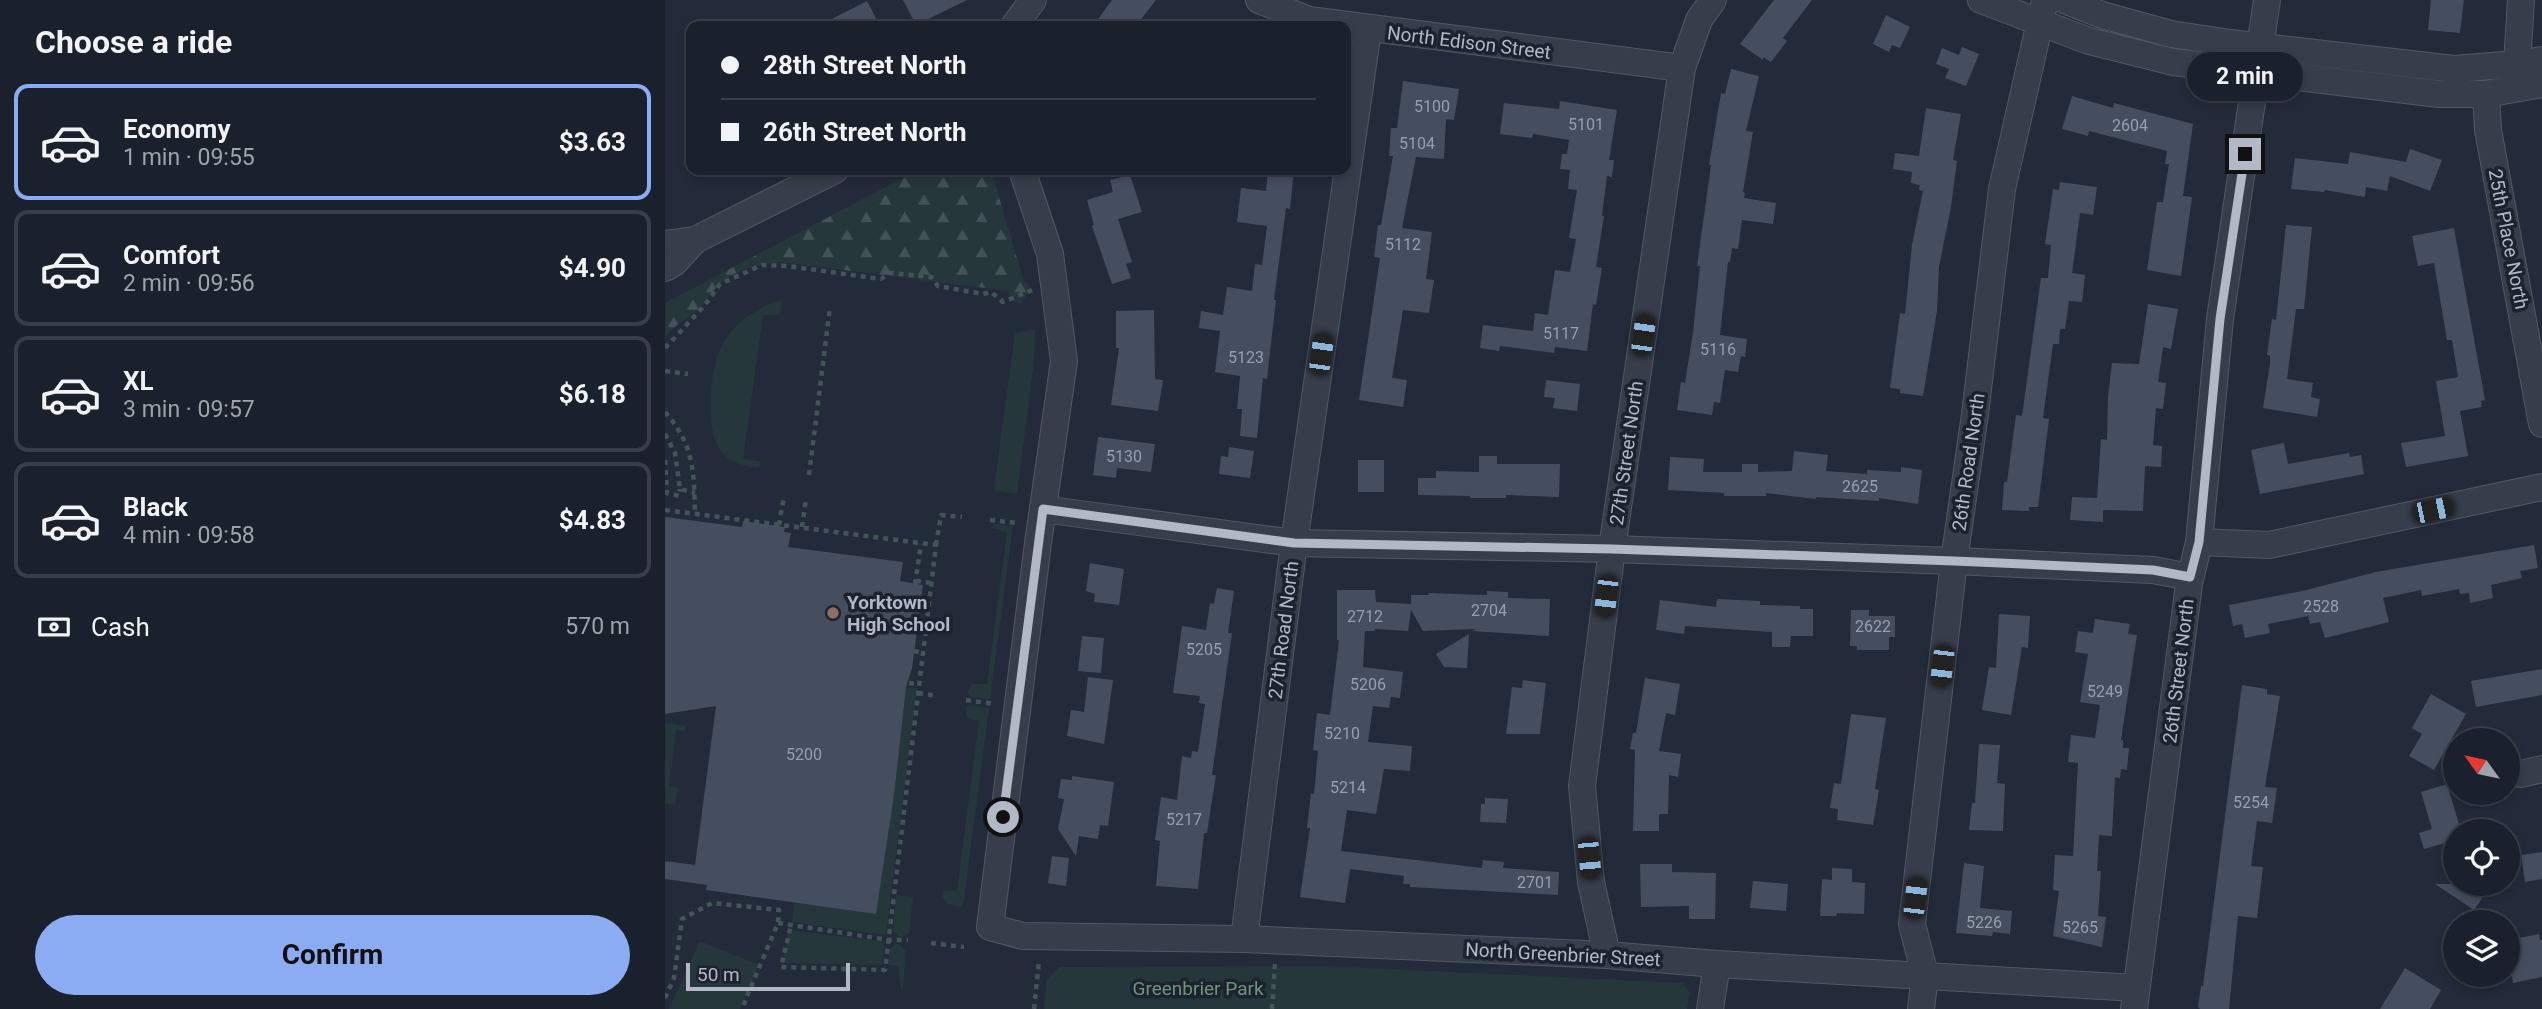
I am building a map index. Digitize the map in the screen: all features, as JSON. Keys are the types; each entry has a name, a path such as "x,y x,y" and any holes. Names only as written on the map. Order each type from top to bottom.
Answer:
{"street":[{"path":"1018,21 1033,0"},
{"name":"North Edison Street","path":"1259,0 1315,21"},
{"name":"27th Street North","path":"1607,955 1591,882 1583,786 1612,549 1682,68 1699,20 1713,0"},
{"path":"1981,0 2042,12 2089,41 2173,62 2439,94 2486,94 2530,74"},
{"path":"2064,0 2102,15 2171,34 2454,69 2530,74"},
{"name":"26th Street North","path":"2135,999 2190,577 2199,542 2220,319 2267,0"},
{"path":"2521,0 2530,74"},
{"name":"26th Road North","path":"1921,1009 1925,975 1912,924 1954,561 2002,189 2042,12"},
{"name":"North Edison Street","path":"1351,27 1682,68"},
{"name":"27th Road North","path":"1351,148 1368,30"},
{"name":"25th Place North","path":"2486,94 2488,130 2542,424"},
{"path":"665,244 695,240 825,175"},
{"path":"1024,175 1050,254 1065,361 1043,509 1294,543 1612,549 1954,561 2153,570 2190,577"},
{"name":"27th Road North","path":"1244,939 1294,543 1347,175"},
{"path":"665,268 674,263 695,240"},
{"path":"2199,542 2269,545 2542,487"},
{"name":"North Greenbrier Street","path":"1043,509 989,927 1023,936 1244,939 1607,955 1925,975 2135,999"},
{"path":"1710,1009 1717,964"}],"path":[{"path":"665,348 705,305 720,284 762,265 881,279 890,273 931,277 937,286 983,294 991,292 1003,302 1032,290"},
{"path":"809,475 830,307"},
{"path":"665,371 688,374"},
{"path":"665,412 680,429 694,468 695,514"},
{"path":"665,434 675,453 679,496 667,494 665,460"},
{"path":"680,489 695,493"},
{"path":"779,525 784,496"},
{"path":"802,527 806,499"},
{"path":"665,510 936,545"},
{"path":"791,925 781,967 885,970 941,514 962,517"},
{"path":"989,520 1017,523"},
{"path":"921,544 915,582 932,583"},
{"path":"914,651 923,653"},
{"path":"909,683 919,684"},
{"path":"918,693 938,696"},
{"path":"966,700 994,704"},
{"path":"665,998 674,978 682,919 712,903 779,910 778,923 743,1009"},
{"path":"778,923 889,940 908,940"},
{"path":"931,943 964,947"},
{"path":"1034,1009 1039,961"},
{"path":"1272,1009 1275,962"}],"green space":[{"path":"908,175 992,175 1024,282 1029,285 1020,304 1009,299 1009,291 780,262 754,266 730,277 665,337 665,303"},
{"path":"779,301 782,303 780,315 763,315 743,459 759,461 761,465 758,468 732,461 717,446 711,419 712,380 719,353 732,330 761,308"},
{"path":"1035,329 1034,361 1017,494 996,491 994,488 1015,333"},
{"path":"995,524 1013,526 990,700 971,697 967,693 972,684 987,684 1007,532 991,528"},
{"path":"906,687 917,688 886,935 792,922 795,903 876,913"},
{"path":"969,705 989,708 963,907 947,904 942,896 944,891 957,890 979,721 966,716 966,707"},
{"path":"665,723 686,726 685,731 676,730 669,786 678,788 675,805 665,803"},
{"path":"896,895 913,897 909,933 903,937 893,931"},
{"path":"789,930 885,942 882,965 782,963"},
{"path":"700,941 759,965 740,1009 669,1009"},
{"path":"896,944 906,950 901,989 898,966 888,965 890,949"},
{"name":"Greenbrier Park","path":"1323,966 1683,983 1690,993 1687,1009 1044,1009 1047,979 1059,967"}],"building":[{"path":"903,0 967,0 924,21 914,21"},
{"path":"1112,0 1156,0 1140,21 1097,21"},
{"path":"1774,0 1812,0 1783,38 1787,41 1771,62 1763,57 1763,60 1740,44"},
{"path":"2431,0 2464,0 2460,33 2428,30"},
{"path":"867,1 877,21 828,21"},
{"path":"1886,15 1910,27 1900,48 1892,45 1889,52 1873,44"},
{"path":"1962,47 1979,54 1966,86 1945,78 1949,69 1936,64 1942,48 1959,55"},
{"path":"1731,69 1759,76 1746,131 1753,132 1744,198 1776,203 1773,224 1742,220 1738,249 1732,248 1720,335 1747,339 1745,357 1741,356 1738,372 1725,370 1720,403 1714,402 1712,415 1677,410 1681,382 1685,383 1693,332 1700,266 1697,266 1709,165 1721,93 1725,94"},
{"path":"1403,81 1459,89 1454,120 1446,119 1444,159 1416,157 1402,228 1432,232 1426,279 1434,280 1429,313 1403,310 1392,378 1407,380 1403,407 1359,400 1380,258 1374,257 1378,225 1381,225 1393,156 1389,156 1391,128 1397,128"},
{"path":"2072,96 2113,108 2114,103 2193,124 2183,196 2192,197 2181,276 2147,270 2157,202 2163,202 2169,164 2165,164 2167,151 2089,131 2088,136 2062,129"},
{"path":"1560,101 1617,110 1609,160 1614,160 1612,177 1607,176 1596,267 1602,268 1596,305 1593,304 1587,351 1555,347 1554,353 1500,346 1499,351 1480,348 1483,325 1533,331 1535,313 1548,315 1555,270 1570,272 1576,239 1569,238 1577,190 1568,189 1570,170 1560,169 1562,154 1567,154 1569,140 1533,134 1532,138 1500,134 1504,103 1559,109"},
{"path":"1926,108 1961,114 1953,160 1957,161 1951,207 1939,267 1937,311 1923,396 1900,393 1900,389 1890,388 1900,313 1905,314 1912,245 1923,191 1919,190 1920,185 1911,183 1912,172 1893,169 1895,153 1919,156"},
{"path":"2410,149 2442,160 2430,191 2390,176 2387,191 2366,187 2365,197 2325,190 2291,189 2295,158 2348,164 2350,152 2406,162"},
{"path":"1130,175 1142,212 1118,219 1132,262 1126,264 1131,278 1112,284 1092,226 1094,225 1087,200 1113,192 1110,180"},
{"path":"1268,175 1293,175 1290,209 1286,208 1267,379 1263,378 1257,438 1240,436 1242,409 1237,409 1240,376 1215,372 1220,331 1199,328 1201,311 1223,315 1227,287 1252,291 1255,264 1262,265 1267,226 1237,222 1241,188 1266,191"},
{"path":"2060,182 2097,187 2093,215 2080,213 2072,273 2085,275 2082,302 2069,301 2065,329 2060,329 2059,344 2053,344 2043,418 2049,419 2038,507 2029,507 2029,511 2002,510 2004,482 2007,482 2016,415 2022,416 2041,278 2048,278 2051,245 2045,244 2053,189 2059,190"},
{"path":"2286,225 2312,227 2304,309 2296,309 2287,379 2313,383 2311,397 2320,399 2317,417 2263,408 2270,364 2270,356 2267,355 2272,319 2276,320"},
{"path":"2454,228 2485,400 2481,401 2482,407 2460,411 2468,456 2406,467 2401,443 2445,436 2436,381 2458,377 2452,340 2447,340 2434,263 2418,266 2412,236"},
{"path":"2148,304 2178,309 2171,349 2163,347 2158,382 2166,383 2163,409 2156,408 2153,445 2162,446 2161,467 2145,466 2143,511 2103,510 2103,522 2070,520 2072,497 2097,498 2101,439 2107,440 2112,363 2139,364"},
{"path":"1154,310 1155,379 1163,380 1158,411 1111,405 1119,348 1116,348 1116,311"},
{"path":"1546,380 1580,384 1577,411 1553,408 1555,398 1544,397"},
{"path":"1098,437 1155,444 1151,472 1117,468 1116,478 1093,475"},
{"path":"2284,443 2288,464 2349,453 2350,457 2361,455 2364,474 2260,494 2251,450"},
{"path":"1229,447 1254,451 1250,478 1219,474 1221,456 1228,457"},
{"path":"1794,451 1828,455 1826,471 1867,474 1867,470 1901,472 1901,467 1922,470 1918,504 1879,498 1879,501 1816,499 1766,493 1766,496 1724,496 1724,493 1668,490 1670,457 1704,459 1703,472 1742,472 1742,464 1758,464 1758,472 1792,471"},
{"path":"1479,456 1497,456 1497,464 1560,464 1559,497 1506,495 1506,498 1470,498 1418,495 1418,478 1436,478 1436,471 1479,472"},
{"path":"1358,460 1384,460 1384,492 1358,492"},
{"name":"Yorktown High School","path":"665,517 742,527 743,521 785,527 784,532 791,533 788,547 903,562 900,581 923,585 912,668 906,687 894,795 876,914 706,890 707,885 665,879 665,861 695,865 716,706 665,714"},
{"path":"2534,545 2538,568 2520,571 2522,578 2491,585 2493,598 2470,603 2469,593 2460,594 2459,589 2422,596 2421,590 2383,598 2389,622 2325,638 2320,622 2310,624 2308,616 2268,624 2270,633 2245,638 2242,624 2233,626 2229,605 2302,591 2376,572"},
{"path":"1090,563 1124,569 1119,605 1094,602 1095,594 1086,591"},
{"path":"1217,588 1234,591 1228,633 1232,633 1212,775 1216,775 1207,833 1204,833 1198,889 1156,886 1160,841 1155,840 1161,797 1177,800 1182,756 1191,758 1192,751 1198,752 1205,704 1199,703 1200,696 1173,693 1182,626 1206,630 1210,603 1214,604"},
{"path":"1337,590 1375,590 1376,602 1411,604 1411,595 1429,595 1428,593 1487,595 1487,591 1508,592 1508,598 1550,599 1549,636 1472,631 1476,629 1423,631 1411,610 1408,631 1365,631 1363,667 1403,672 1400,698 1391,697 1389,708 1373,706 1368,742 1412,746 1410,771 1384,769 1376,814 1347,810 1341,851 1482,868 1483,860 1504,862 1503,868 1559,872 1558,895 1410,887 1410,884 1403,884 1404,876 1350,869 1345,903 1300,897 1318,751 1313,750 1317,713 1330,715 1339,640"},
{"path":"1717,599 1760,601 1760,605 1813,609 1813,636 1791,636 1790,647 1772,647 1772,632 1685,626 1684,634 1656,630 1660,600 1716,607"},
{"path":"1851,610 1869,610 1869,616 1895,616 1895,637 1889,637 1889,650 1857,650 1857,646 1850,646"},
{"path":"1999,614 2030,616 2028,648 2022,647 2011,715 1982,710 1989,667 1996,668"},
{"path":"2095,619 2130,624 2128,634 2137,635 2121,740 2123,748 2129,748 2127,770 2121,769 2120,778 2115,777 2112,836 2099,835 2097,871 2101,871 2098,916 2106,917 2102,947 2053,936 2059,891 2053,890 2055,855 2073,856 2078,763 2068,762 2071,735 2095,738 2100,705 2080,702 2088,654 2075,652 2078,631 2093,633"},
{"path":"1469,634 1467,668 1444,667 1436,654"},
{"path":"1082,636 1104,638 1101,673 1078,671"},
{"path":"2542,669 2542,695 2476,707 2471,681"},
{"path":"1088,677 1113,680 1104,744 1067,736 1071,710 1084,712"},
{"path":"1645,678 1680,684 1675,715 1666,713 1659,751 1681,754 1678,777 1669,775 1668,814 1659,814 1659,831 1633,831 1635,750 1630,749 1633,733 1636,733"},
{"path":"1523,680 1546,683 1540,734 1506,734 1512,687 1522,688"},
{"path":"2242,685 2267,689 2267,694 2280,696 2265,787 2277,788 2272,823 2257,821 2251,866 2263,867 2257,918 2238,916 2229,1009 2200,1009 2198,1007 2203,986"},
{"path":"2431,694 2466,714 2458,728 2443,728 2443,754 2434,770 2409,756 2422,734 2412,728"},
{"path":"1851,714 1886,718 1875,789 1879,790 1873,825 1837,820 1838,809 1830,808 1834,783 1841,784"},
{"path":"1979,744 2000,745 1997,783 2005,784 2003,831 1969,830 1972,803 1975,803"},
{"path":"1072,776 1114,782 1108,826 1100,825 1098,839 1079,836 1076,856 1058,829 1064,799 1058,798 1061,779 1072,780"},
{"path":"2443,785 2443,805 2453,805 2457,819 2443,819 2443,843 2424,849 2419,833 2432,829 2421,792"},
{"path":"1485,798 1508,799 1506,823 1480,822 1481,804 1485,804"},
{"path":"2542,852 2542,879 2525,882 2521,855"},
{"path":"1052,856 1069,858 1066,886 1048,883"},
{"path":"1964,863 1984,866 1980,908 2012,911 2010,934 1993,932 1992,936 1956,933"},
{"path":"1640,864 1672,864 1672,872 1716,873 1715,919 1689,919 1689,906 1641,907"},
{"path":"1832,868 1852,869 1852,882 1865,883 1864,914 1837,913 1836,916 1820,916 1822,879 1832,880"},
{"path":"1753,881 1788,884 1786,911 1750,908"},
{"path":"2453,896 2484,896 2474,910"},
{"path":"2539,934 2542,940 2542,977 2520,982 2520,938"},
{"path":"2405,968 2441,990 2430,1009 2380,1009"}],"place":[{"name":"Yorktown High School","path":"833,613"}],"route":[{"path":"1003,817 1043,509 1294,543 1612,549 1954,561 2153,570 2190,577 2199,542 2220,319 2245,154"}]}
